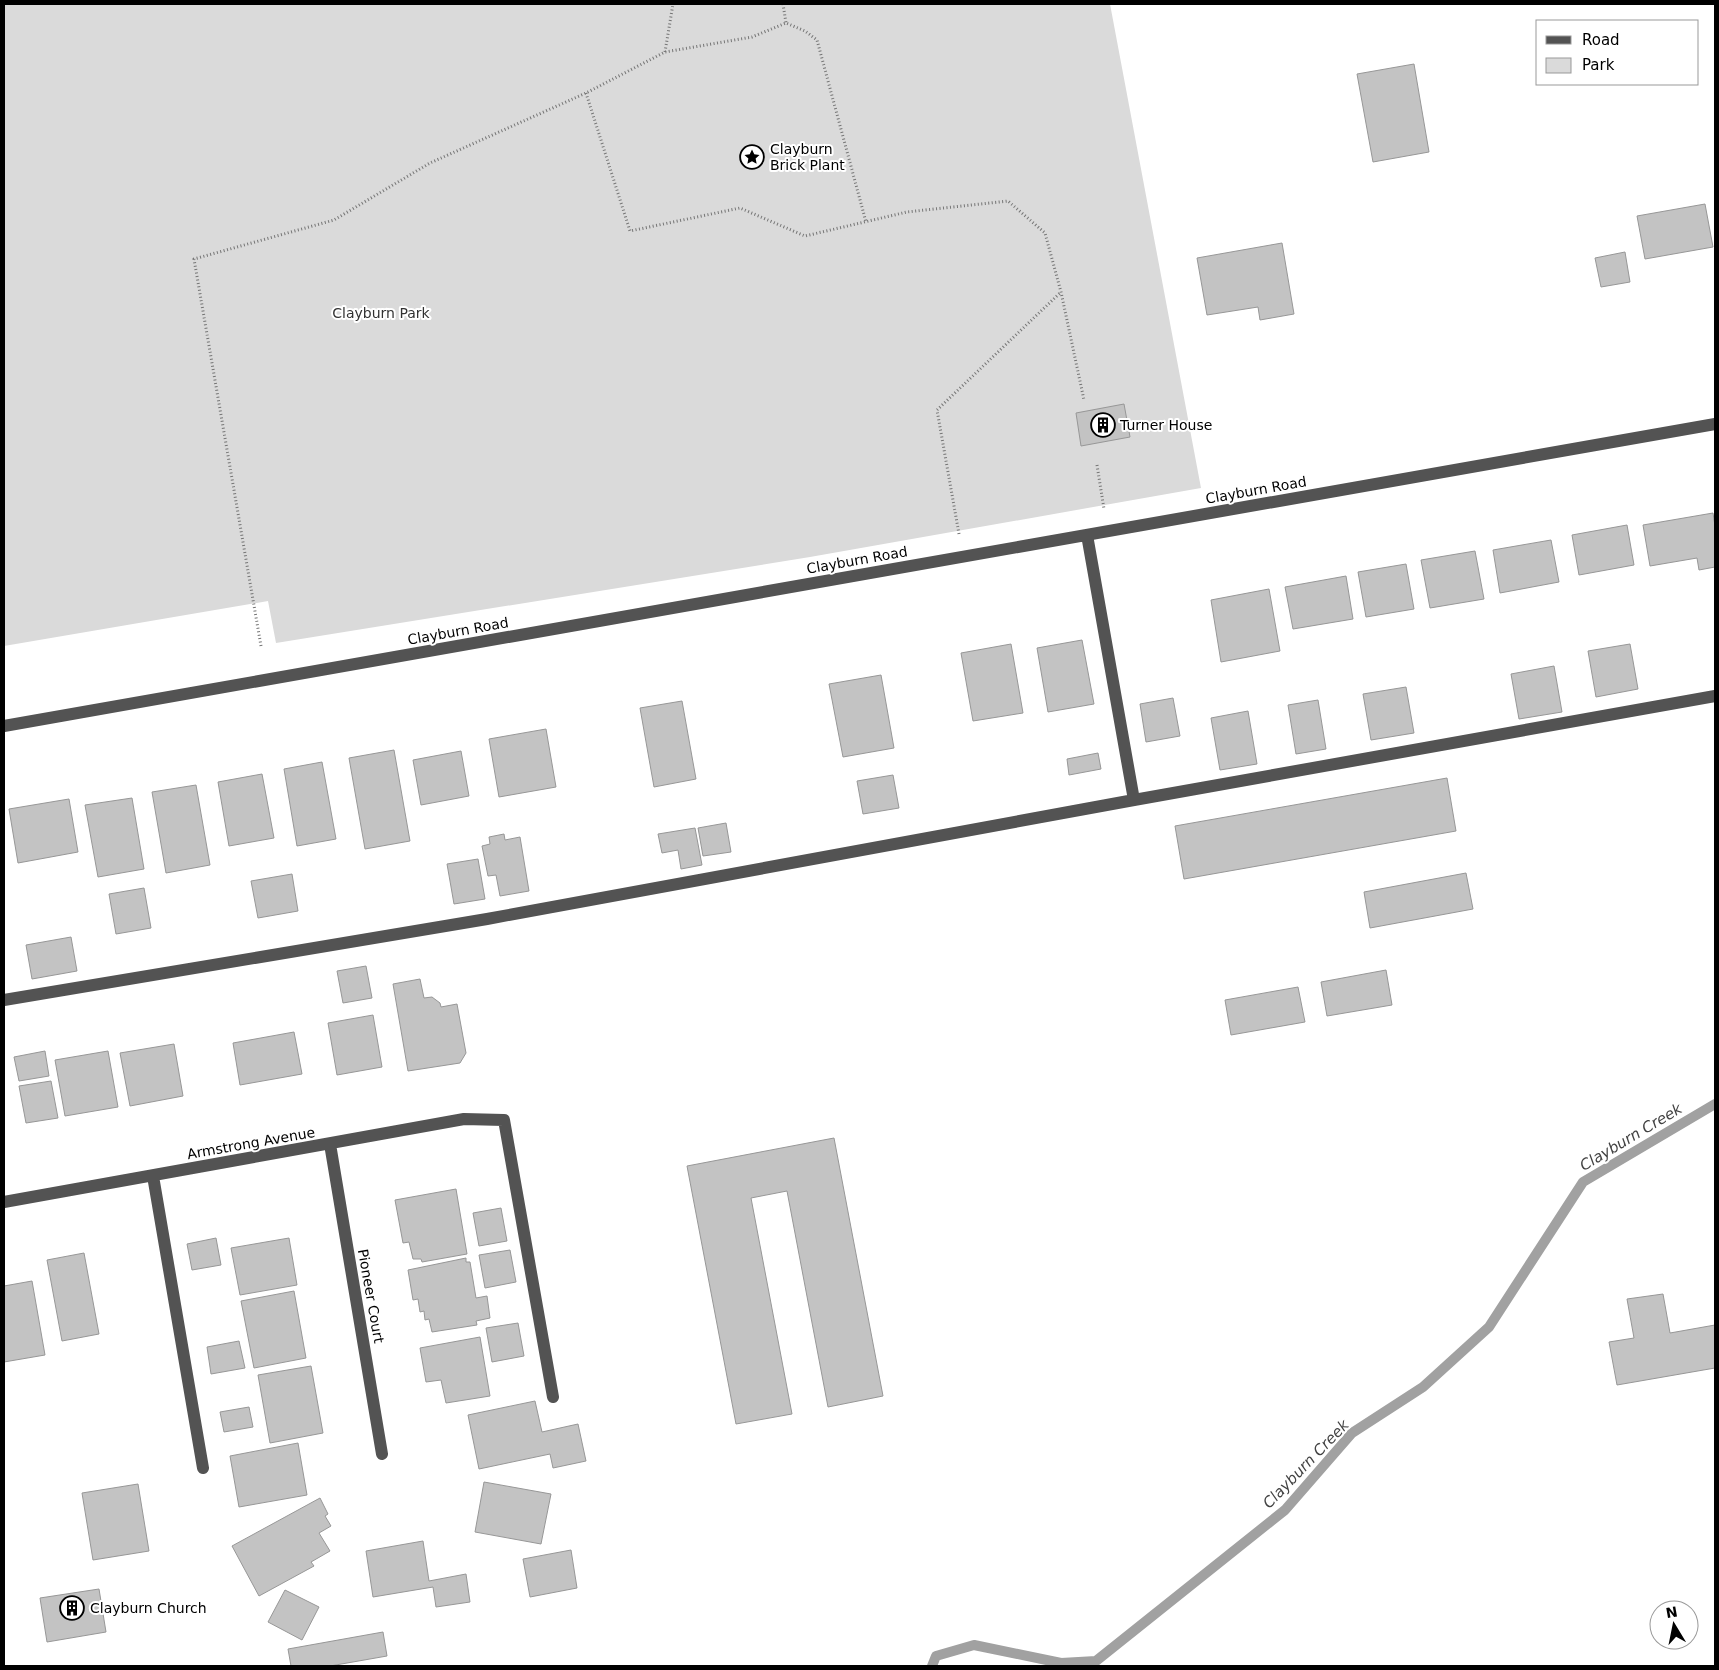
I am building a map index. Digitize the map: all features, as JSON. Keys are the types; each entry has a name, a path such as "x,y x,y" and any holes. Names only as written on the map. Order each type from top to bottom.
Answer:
{"street":[{"name":"Clayburn Road","path":"4,726 1715,424"},
{"path":"1087,535 1134,800"},
{"path":"4,1000 487,919 1715,696"},
{"name":"Armstrong Avenue","path":"4,1202 464,1120 504,1120 553,1396"},
{"name":"Pioneer Court","path":"330,1144 382,1454"},
{"path":"153,1176 203,1468"}],"path":[{"path":"665,52 673,4"},
{"path":"783,4 786,23"},
{"path":"260,646 194,259 334,220 430,163 586,93 665,52 752,37 786,23 805,31 817,40 866,222"},
{"path":"586,93 630,231 740,208 805,236 907,212 1008,201 1045,233 1061,292 1084,400"},
{"path":"963,557 937,410 1061,292"},
{"path":"1097,465 1108,532"}],"green space":[{"name":"Clayburn Park","path":"4,4 1110,4 1201,488 810,557 276,643 268,601 4,646"}],"building":[{"path":"1414,64 1429,152 1373,162 1357,74"},
{"path":"1705,204 1713,247 1645,259 1637,216"},
{"path":"1282,243 1294,314 1260,320 1258,307 1207,315 1197,258"},
{"path":"1625,252 1630,282 1601,287 1595,258"},
{"name":"Turner House","path":"1124,404 1130,437 1081,446 1076,413"},
{"path":"1713,513 1715,526 1715,567 1699,570 1697,558 1650,566 1643,525"},
{"path":"1627,525 1634,565 1579,575 1572,535"},
{"path":"1551,540 1559,582 1500,593 1493,550"},
{"path":"1475,551 1484,599 1430,608 1421,560"},
{"path":"1406,564 1414,609 1366,617 1358,572"},
{"path":"1346,576 1353,619 1293,629 1285,587"},
{"path":"1269,589 1280,651 1221,662 1211,600"},
{"path":"1082,640 1094,704 1048,712 1037,648"},
{"path":"1011,644 1023,713 973,721 961,653"},
{"path":"1630,644 1638,689 1596,697 1588,651"},
{"path":"1554,666 1562,712 1519,719 1511,674"},
{"path":"881,675 894,748 843,757 829,684"},
{"path":"1406,687 1414,733 1371,740 1363,694"},
{"path":"1173,698 1180,736 1146,742 1140,704"},
{"path":"1318,700 1326,749 1296,754 1288,705"},
{"path":"682,701 696,779 654,787 640,708"},
{"path":"1248,711 1257,764 1220,770 1211,718"},
{"path":"546,729 556,787 499,797 489,739"},
{"path":"394,750 410,841 365,849 349,758"},
{"path":"461,751 469,796 421,805 413,760"},
{"path":"1098,753 1101,769 1069,775 1067,759"},
{"path":"322,762 336,839 297,846 284,769"},
{"path":"262,774 274,838 229,846 218,782"},
{"path":"893,775 899,808 863,814 857,781"},
{"path":"1447,778 1456,831 1184,879 1175,826"},
{"path":"196,785 210,865 166,873 152,792"},
{"path":"132,798 144,869 98,877 85,805"},
{"path":"69,799 78,852 18,863 9,809"},
{"path":"726,823 731,852 703,856 698,828"},
{"path":"695,828 702,865 681,869 678,850 662,853 658,834"},
{"path":"504,834 505,840 520,837 529,891 500,896 496,875 488,876 482,846 490,844 489,837"},
{"path":"478,859 485,899 454,904 447,864"},
{"path":"1466,873 1473,909 1370,928 1364,892"},
{"path":"292,874 298,911 258,918 251,881"},
{"path":"144,888 151,928 116,934 109,894"},
{"path":"71,937 77,971 32,979 26,945"},
{"path":"366,966 372,998 343,1003 337,971"},
{"path":"1386,970 1392,1005 1327,1016 1321,982"},
{"path":"420,979 424,998 432,997 440,1003 441,1007 457,1004 466,1053 460,1063 408,1071 393,984"},
{"path":"1298,987 1305,1022 1231,1035 1225,1000"},
{"path":"373,1015 382,1067 337,1075 328,1023"},
{"path":"294,1032 302,1074 240,1085 233,1043"},
{"path":"174,1044 183,1096 130,1106 120,1053"},
{"path":"45,1051 49,1076 19,1081 14,1057"},
{"path":"108,1051 118,1107 65,1116 55,1060"},
{"path":"51,1081 58,1118 26,1123 19,1086"},
{"path":"834,1138 883,1396 828,1407 787,1191 751,1198 792,1414 736,1424 687,1166"},
{"path":"456,1189 467,1254 422,1262 421,1259 413,1259 409,1242 403,1243 395,1200"},
{"path":"501,1208 507,1241 479,1246 473,1213"},
{"path":"216,1238 221,1265 192,1270 187,1244"},
{"path":"289,1238 297,1285 240,1295 231,1248"},
{"path":"510,1250 516,1282 485,1288 479,1255"},
{"path":"84,1253 99,1334 62,1341 47,1260"},
{"path":"466,1258 466,1262 470,1262 476,1298 487,1296 490,1318 476,1321 477,1325 432,1332 429,1319 425,1320 424,1311 420,1312 418,1299 413,1300 408,1270"},
{"path":"32,1281 45,1355 4,1362 4,1286"},
{"path":"294,1291 306,1358 254,1368 241,1301"},
{"path":"1663,1294 1670,1333 1715,1325 1715,1368 1617,1385 1609,1342 1634,1338 1627,1299"},
{"path":"518,1323 524,1356 492,1362 486,1328"},
{"path":"480,1337 490,1396 446,1403 441,1380 426,1382 420,1348"},
{"path":"239,1341 245,1368 211,1374 207,1347"},
{"path":"311,1366 323,1433 270,1443 258,1375"},
{"path":"535,1401 542,1432 578,1424 586,1461 553,1468 550,1454 479,1469 468,1415"},
{"path":"249,1407 253,1427 224,1432 220,1412"},
{"path":"298,1443 307,1495 239,1507 230,1456"},
{"path":"484,1482 551,1494 541,1544 475,1532"},
{"path":"138,1484 149,1551 93,1560 82,1493"},
{"path":"320,1498 328,1514 325,1516 331,1526 319,1533 330,1551 311,1562 314,1566 259,1596 232,1546"},
{"path":"423,1541 429,1581 466,1574 470,1602 436,1607 433,1587 373,1597 366,1551"},
{"path":"571,1550 577,1588 530,1597 523,1559"},
{"name":"Clayburn Church","path":"99,1589 106,1632 47,1642 40,1598"},
{"path":"285,1590 319,1607 302,1640 268,1622"},
{"path":"383,1632 387,1656 330,1666 291,1666 288,1649"}],"waterway":[{"name":"Clayburn Creek","path":"932,1666 936,1656 974,1645 1061,1663 1096,1661 1285,1510 1352,1433 1423,1387 1489,1327 1583,1182 1715,1104"}],"place":[{"name":"Clayburn Brick Plant","path":"752,157"},
{"name":"Turner House","path":"1103,425"},
{"name":"Clayburn Church","path":"72,1608"}]}
